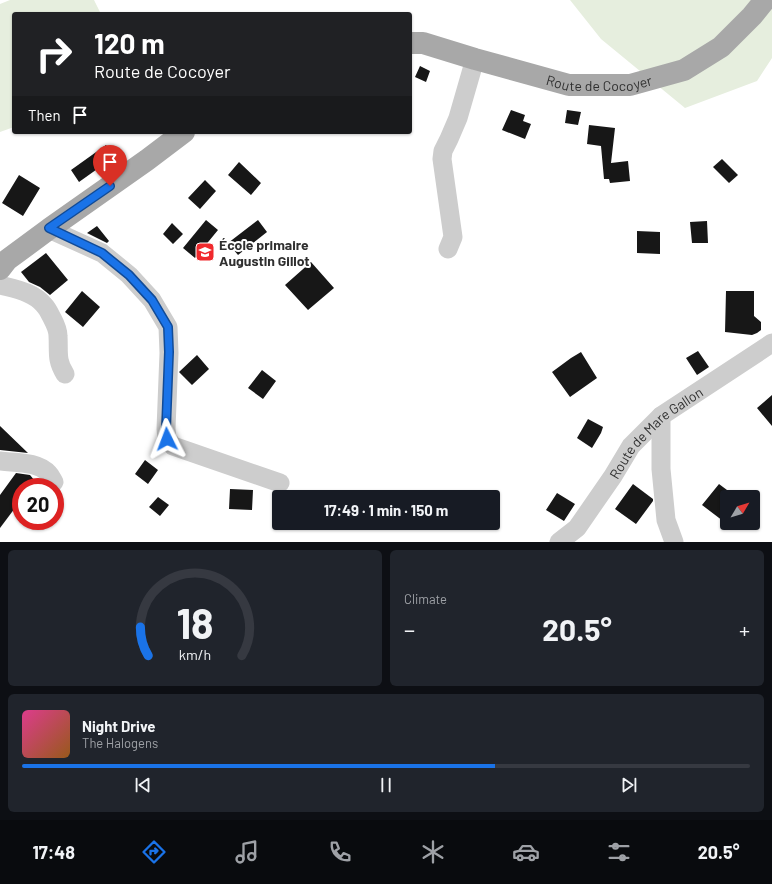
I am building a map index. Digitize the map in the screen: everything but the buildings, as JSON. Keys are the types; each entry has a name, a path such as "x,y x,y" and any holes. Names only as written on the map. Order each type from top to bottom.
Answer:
{"main road":[{"name":"Route de Cocoyer","path":"412,42 423,43 569,85 630,85 684,70 721,47 766,0"},
{"path":"0,268 7,260 49,228 147,160 181,134"}],"street":[{"path":"448,249 453,237 442,160 443,151 458,118 475,59"},
{"path":"49,228 102,253 129,275 152,300 168,327 169,352 166,429 167,439 173,446 280,483"},
{"path":"0,284 31,294 44,305 56,325 58,333 58,360 60,367 65,374"},
{"name":"Route de Mare Gallon","path":"559,542 577,528 613,476 631,446 661,416 772,343"},
{"path":"661,416 661,469 666,520 674,542"},
{"path":"0,462 33,464 48,473 51,478"}],"green space":[{"path":"10,0 94,0 100,12 12,12 12,128 0,132 0,4"},
{"path":"570,0 772,0 772,58 757,81 685,108 601,39"}],"place":[{"name":"École primaire Augustin Gillot","path":"205,252"}],"route":[{"path":"110,186 49,228 102,253 129,275 152,300 168,327 169,352 166,429 167,439"}]}
